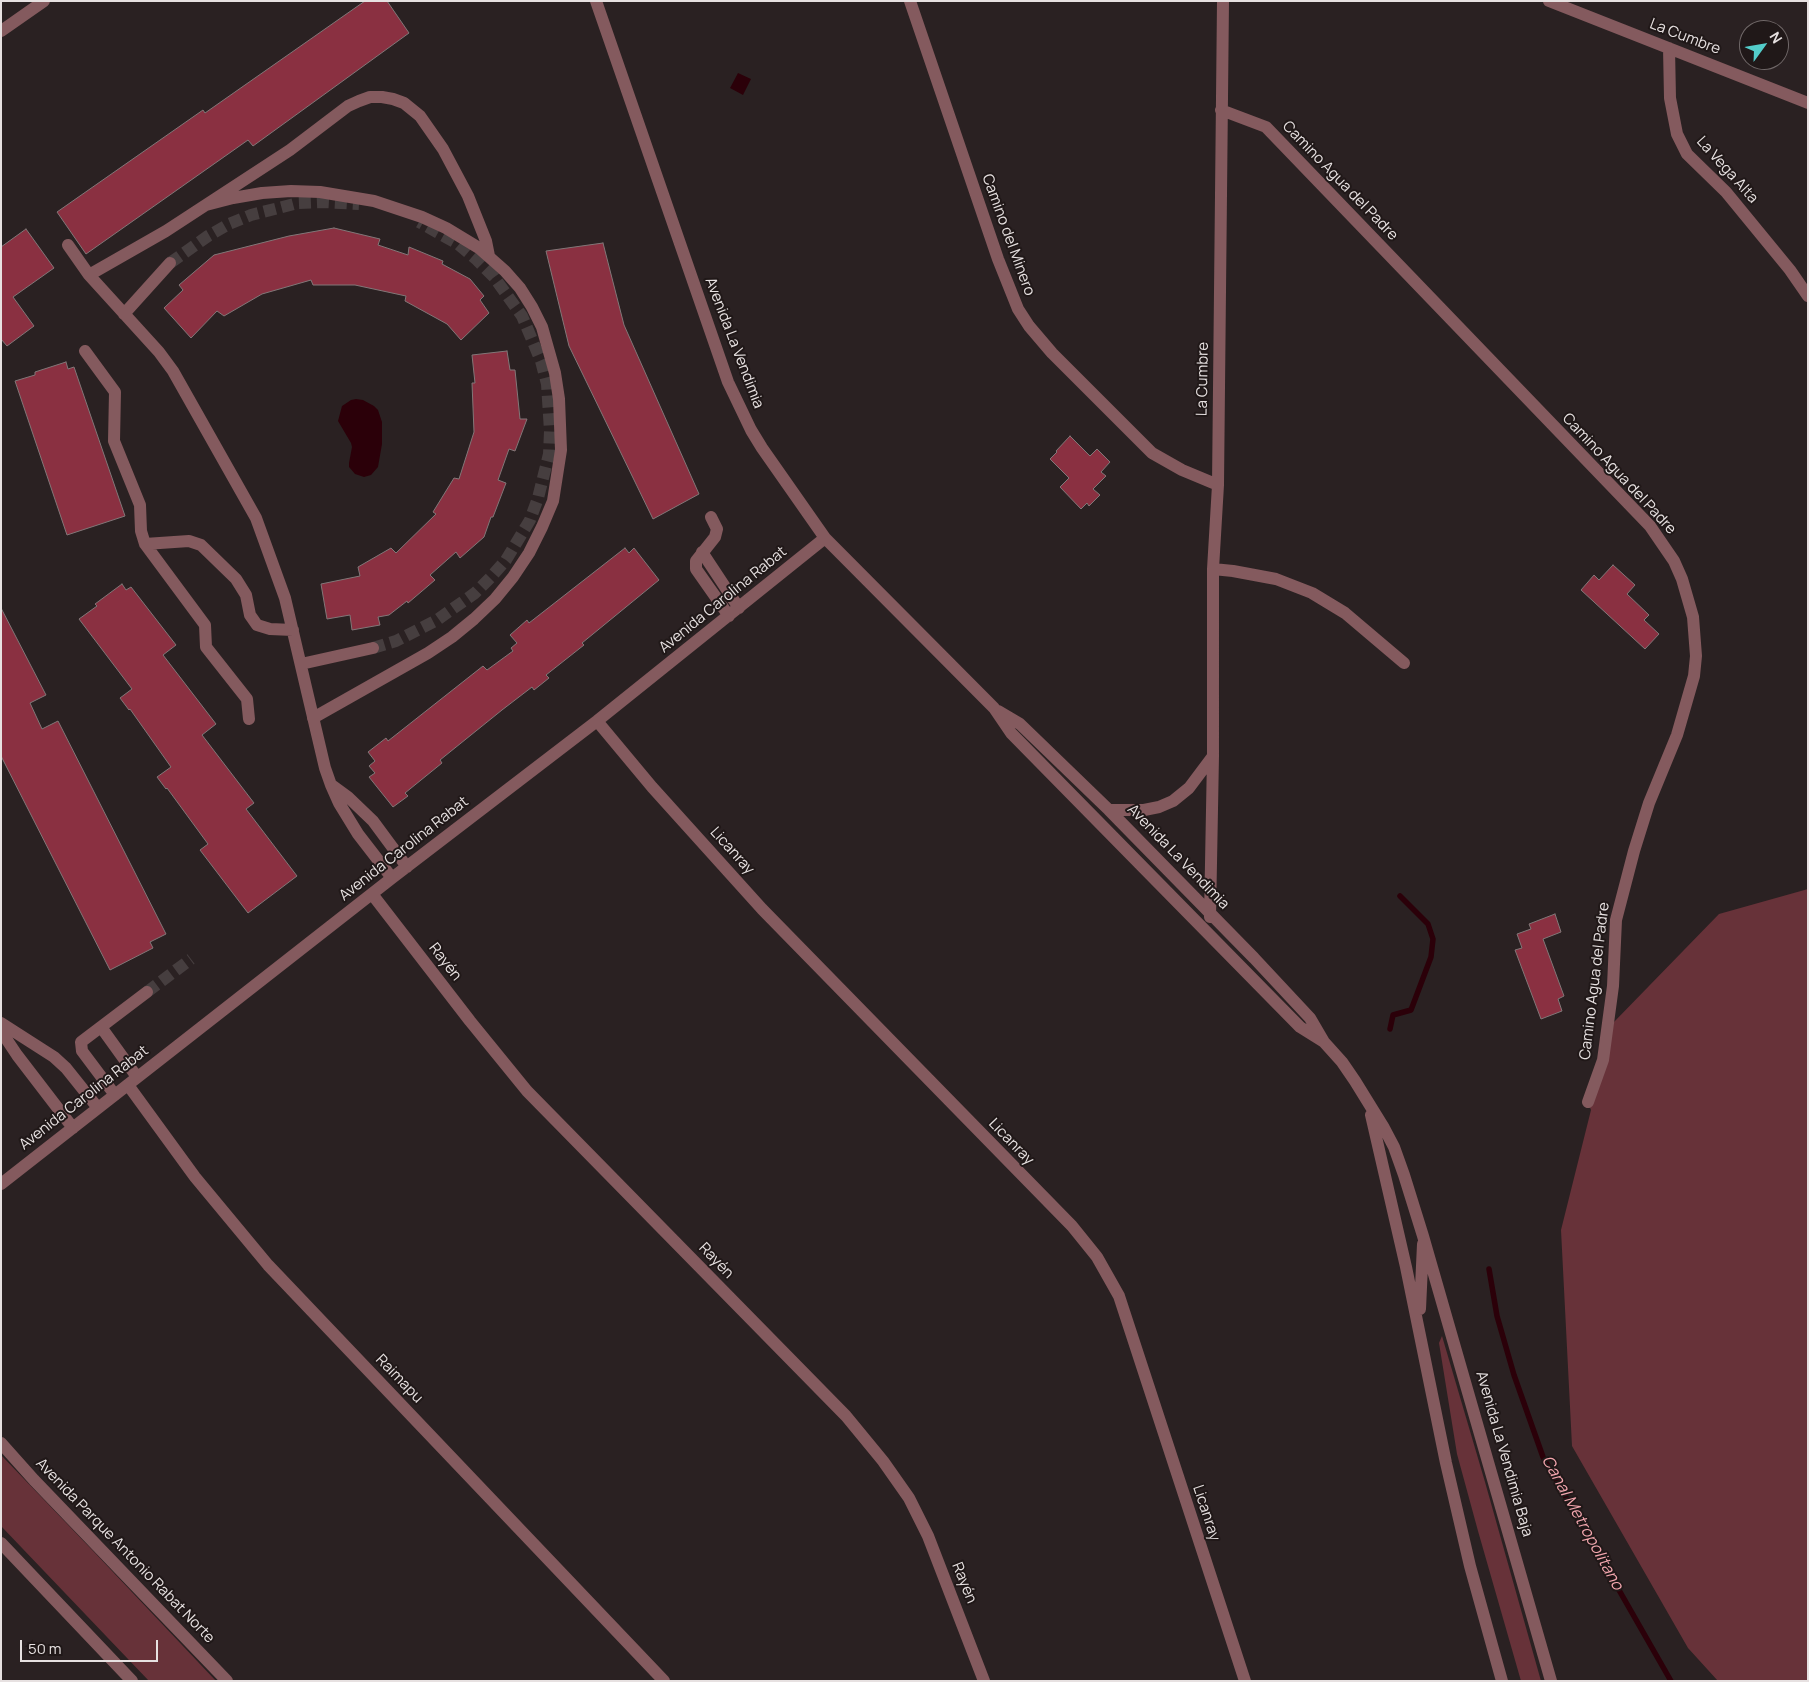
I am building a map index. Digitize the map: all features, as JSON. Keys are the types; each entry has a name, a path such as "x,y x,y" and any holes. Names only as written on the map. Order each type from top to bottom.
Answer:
{"street":[{"path":"1,31 44,1"},
{"name":"Avenida La Vendimia","path":"596,1 728,382 751,430 762,448 825,538 994,708 1010,733 1300,1027 1324,1042"},
{"name":"Camino del Minero","path":"910,1 1001,267 1018,309 1029,326 1052,353 1152,453 1182,470 1218,485"},
{"name":"La Cumbre","path":"1209,934 1213,756 1213,569 1218,485 1223,1"},
{"name":"La Cumbre","path":"1549,1 1808,103"},
{"name":"La Vega Alta","path":"1669,48 1670,98 1678,134 1687,154 1726,192 1790,270 1808,296"},
{"path":"89,275 166,231 206,205 290,150 348,106 370,98 394,99 404,103 420,116 443,150 468,196 486,241 489,256"},
{"name":"Camino Agua del Padre","path":"1221,110 1266,127 1650,526 1674,561 1682,579 1693,617 1696,656 1694,676 1677,734 1644,819 1616,920 1613,986 1603,1060 1588,1102"},
{"path":"206,205 262,193 320,192 374,200 422,217 468,241 489,256 520,288 539,320 549,348 558,390 561,424 559,467 553,500 529,553 513,577 495,599 452,637 428,653 313,718"},
{"path":"68,246 89,275 159,352 173,371 256,518 285,598 330,785 358,834 392,878"},
{"path":"124,314 170,263"},
{"path":"86,351 115,392 114,442 140,505 140,530 145,544 205,625 206,647 247,699 249,719"},
{"path":"711,517 717,528 715,537 696,561 696,569 734,612"},
{"name":"Avenida Carolina Rabat","path":"1,1184 597,720 825,538"},
{"path":"145,544 189,541 201,545 236,579 246,595 250,615 257,625 270,629 293,630"},
{"path":"1213,569 1276,579 1312,593 1345,613 1404,663"},
{"path":"301,664 373,648"},
{"name":"Avenida La Vendimia","path":"994,708 1020,724 1109,810 1310,1018 1324,1042 1342,1062 1367,1100"},
{"name":"Licanray","path":"597,720 652,787 762,909 1072,1226 1097,1257 1118,1296 1245,1681"},
{"path":"1109,810 1144,810 1160,807 1173,801 1189,788 1213,756"},
{"path":"330,785 348,797 373,821 407,867"},
{"name":"Rayén","path":"372,894 464,1014 527,1091 846,1416 883,1461 909,1498 928,1536 984,1681"},
{"path":"115,1095 82,1051 81,1042 147,992"},
{"path":"1,1023 54,1057 66,1068 98,1108"},
{"name":"Raimapu","path":"101,1027 133,1081 195,1177 268,1265 664,1681"},
{"path":"1,1031 73,1128"},
{"name":"Avenida La Vendimia Baja","path":"1367,1100 1394,1147 1423,1236 1551,1681"},
{"name":"Avenida La Vendimia Baja","path":"1367,1100 1406,1268 1470,1566 1502,1681"},
{"name":"Avenida La Vendimia Baja","path":"1420,1336 1423,1236"},
{"name":"Avenida Parque Antonio Rabat Norte","path":"1,1443 34,1480 227,1681"},
{"path":"1,1543 132,1681"}],"shaded area":[{"path":"738,73 751,79 743,95 730,88"},
{"path":"356,399 363,400 374,406 378,410 382,422 382,444 378,467 371,475 364,477 355,474 349,467 352,447 338,421 342,406"},
{"path":"1808,889 1808,1681 1718,1681 1688,1648 1572,1446 1561,1230 1591,1110 1588,1102 1613,1023 1719,914"},
{"path":"1442,1336 1541,1681 1521,1681 1457,1454 1439,1343"},
{"path":"1,1455 216,1681 149,1681 1,1526"}],"building":[{"path":"365,1 387,1 409,33 253,146 248,140 86,254 57,212 203,110 205,113"},
{"path":"334,228 380,239 378,245 408,255 409,247 443,261 442,264 470,279 484,296 480,300 489,313 461,340 447,324 405,301 406,296 355,285 313,285 311,280 262,294 224,316 217,311 191,338 164,308 183,290 179,285 214,255 289,236"},
{"path":"26,229 54,268 13,297 34,326 7,346 1,339 1,247"},
{"path":"603,243 624,325 699,494 653,519 569,346 546,251"},
{"path":"507,351 510,370 515,370 520,419 527,419 515,451 509,449 498,480 506,483 484,537 460,558 456,552 430,575 435,580 408,603 407,601 389,615 378,617 380,625 352,630 350,615 327,619 321,584 360,576 358,567 391,548 396,553 436,514 433,512 454,478 459,479 474,432 472,383 475,383 472,355"},
{"path":"66,362 68,369 74,367 125,516 67,535 15,381"},
{"path":"1070,436 1090,456 1097,449 1110,462 1101,472 1106,476 1093,489 1100,495 1089,506 1087,503 1081,509 1060,487 1069,478 1050,459"},
{"path":"625,548 629,553 634,548 659,580 546,675 549,678 534,690 532,687 440,760 442,763 405,793 408,796 393,807 369,777 375,773 369,766 375,761 368,752 386,738 388,741 483,666 487,670 513,651 511,648 517,643 510,635 527,620 529,623"},
{"path":"1613,565 1635,585 1627,594 1649,615 1644,620 1659,634 1645,649 1581,590 1594,575 1599,580"},
{"path":"122,584 126,590 131,587 176,645 163,655 216,724 202,735 254,803 246,809 297,876 248,913 200,850 208,844 157,777 171,767 130,709 120,698 132,689 79,619 97,606 95,604"},
{"path":"1,608 46,695 30,703 42,729 58,721 166,934 150,942 153,948 110,970 1,756"},
{"path":"1555,914 1561,932 1543,939 1564,996 1558,999 1562,1011 1541,1019 1515,950 1522,948 1517,934 1531,929 1529,924"}],"waterway":[{"name":"Canal Metropolitano","path":"1390,1029 1393,1015 1411,1010 1431,957 1433,939 1428,924 1400,896"},
{"name":"Canal Metropolitano","path":"1489,1269 1497,1316 1514,1375 1543,1457 1671,1681"}],"tunnel":[{"path":"170,263 208,236 229,224 251,215 298,203 359,204"},
{"path":"373,648 396,641 437,620 475,593 491,577 506,560 530,520 538,498 549,454 550,431 547,384 541,361 522,316 494,277 477,260 458,244 419,222"},
{"path":"147,992 191,959"}]}
